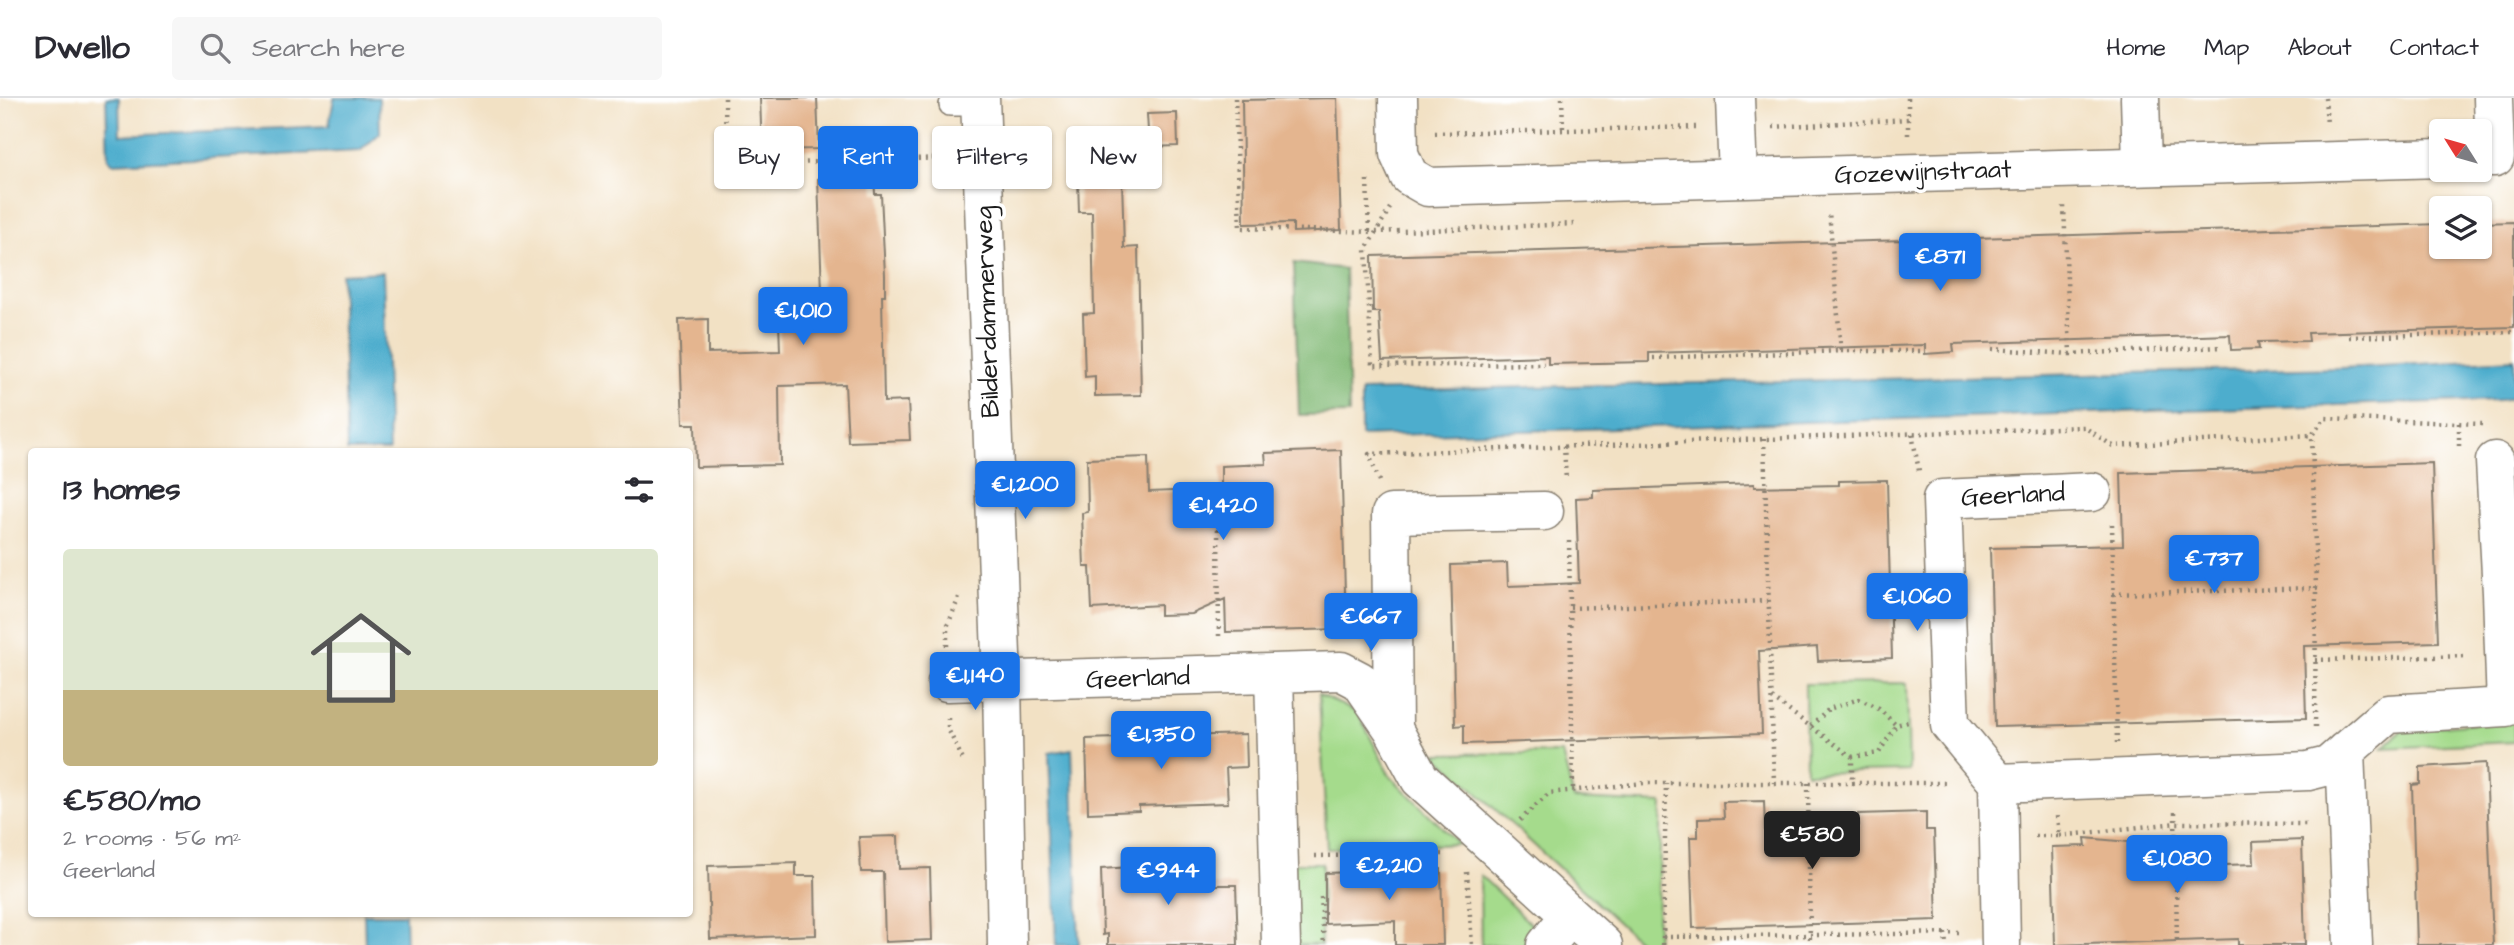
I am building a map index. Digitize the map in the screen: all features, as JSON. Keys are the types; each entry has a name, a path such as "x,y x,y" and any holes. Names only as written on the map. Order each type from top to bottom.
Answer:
{"street":[{"path":"2140,98 2142,165"},
{"path":"2491,119 2493,98"},
{"name":"Bilderdammerweg","path":"970,103 1002,682 1007,945"},
{"path":"1735,110 1738,177"},
{"path":"1398,116 1399,154 1409,176"},
{"name":"Gozewijnstraat","path":"1409,176 1428,187 2429,158"},
{"path":"2001,939 1998,783 2308,771 2328,766 2388,713 2506,707 2504,653 2508,593 2496,461"},
{"name":"Geerland","path":"1998,783 1950,725 1942,499 2092,492"},
{"path":"1391,514 1545,511"},
{"name":"Geerland","path":"1391,514 1393,729"},
{"name":"Geerland","path":"947,682 1341,671 1360,681 1393,729 1420,779 1479,850 1557,931 1603,945"},
{"path":"1274,673 1281,945"},
{"path":"2345,751 2353,945"}],"path":[{"path":"725,98 726,165 932,159"},
{"path":"1235,98 1240,228 1376,232"},
{"path":"1562,98 1563,129"},
{"path":"1398,116 1563,129 1698,127 1735,110 1771,127 1908,119"},
{"path":"2062,168 2070,354"},
{"path":"1826,175 1841,351"},
{"path":"1409,176 1366,249 1372,366 1544,364"},
{"path":"2349,337 2514,332"},
{"path":"1992,349 2070,354 2223,347"},
{"path":"1653,358 1841,351 1922,351"},
{"path":"2113,594 2316,588 2312,435 2325,418 2490,424 2496,461"},
{"path":"1391,514 1369,454 2084,427 2113,446 2312,435"},
{"path":"1763,439 1774,783"},
{"path":"2113,446 2092,492 2111,505 2118,779"},
{"path":"1218,529 1220,675"},
{"path":"1569,540 1573,790"},
{"path":"1570,608 1768,601"},
{"path":"2315,660 2504,653"},
{"path":"1771,698 1852,757 1879,753 1896,725 1916,720 1950,702"},
{"path":"1811,726 1829,709 1859,699 1880,709 1896,725"},
{"path":"1852,757 1852,783"},
{"path":"2175,777 2177,945"},
{"path":"1999,837 2059,836 2055,781"},
{"path":"1663,945 1666,783"},
{"path":"1279,856 1479,850 1549,793 1573,790 1666,783 1998,783"},
{"path":"1808,783 1810,945"},
{"path":"1472,945 1479,850"},
{"path":"1663,937 1945,933 2001,939"},
{"path":"1945,933 1947,945"}],"green space":[{"path":"1294,263 1345,269 1349,414 1299,415"},
{"path":"1907,683 1909,771 1806,773 1805,684"},
{"path":"1319,694 1358,713 1390,776 1459,844 1327,849"},
{"path":"2514,719 2514,742 2383,748 2402,730"},
{"path":"1562,753 1574,799 1662,803 1656,945 1643,945 1435,754"},
{"path":"1290,863 1322,863 1321,945 1290,945"},
{"path":"1480,875 1537,930 1523,945 1481,945"}],"water":[{"path":"106,98 119,98 120,135 329,126 334,98 379,98 380,133 360,151 112,163 108,159"},
{"path":"383,272 389,448 347,448 341,274"},
{"path":"2514,359 2514,398 2500,400 1361,436 1361,391 2341,368"},
{"path":"1072,749 1079,945 1056,945 1049,753"},
{"path":"364,917 405,917 406,945 365,945"}],"building":[{"path":"760,98 817,98 818,149 804,149 804,126 761,126"},
{"path":"1337,98 1341,230 1293,232 1293,223 1244,224 1242,100"},
{"path":"1177,113 1178,146 1162,147 1162,126 1148,126 1147,114"},
{"path":"818,189 875,189 875,194 881,194 885,275 885,295 882,295 884,402 908,401 910,440 848,442 845,384 779,386 780,465 696,467 695,424 683,424 679,320 708,319 708,353 780,351 779,322 823,321"},
{"path":"1078,189 1122,189 1124,248 1138,247 1141,395 1095,396 1095,376 1085,377 1083,314 1094,313 1092,212 1079,212"},
{"path":"2514,222 2514,327 2308,333 2309,341 2258,342 2259,349 2231,350 2230,335 1953,344 1954,352 1925,354 1925,345 1649,353 1649,362 1548,364 1548,356 1382,361 1379,312 1373,312 1372,256 2429,224 2429,259 2492,259 2492,223"},
{"path":"1341,450 1346,629 1226,632 1225,599 1192,614 1160,615 1160,605 1092,609 1090,567 1084,567 1082,513 1088,512 1087,459 1148,457 1149,492 1221,489 1221,466 1266,464 1265,453"},
{"path":"2432,463 2438,642 2304,646 2306,718 1995,727 1990,548 2123,545 2121,473"},
{"path":"1887,480 1892,658 1818,661 1817,647 1759,651 1762,734 1464,744 1464,725 1455,726 1451,565 1507,563 1508,586 1579,583 1576,498 1593,497 1593,490 1754,484 1754,487 1839,485 1839,481"},
{"path":"1246,734 1247,767 1226,768 1228,803 1139,806 1139,811 1088,813 1086,739"},
{"path":"2486,763 2493,945 2417,945 2412,785 2420,784 2420,767"},
{"path":"1764,801 1765,830 1859,825 1858,814 1926,812 1926,830 1934,830 1937,920 1693,928 1690,837 1698,837 1698,819 1724,818 1723,802"},
{"path":"898,836 899,869 930,868 932,940 885,942 883,872 861,872 859,837"},
{"path":"2085,838 2151,844 2195,843 2195,866 2254,864 2253,842 2302,840 2305,945 2238,945 2238,939 2055,945 2052,847 2086,846"},
{"path":"1208,862 1209,885 1236,885 1238,945 1108,945 1108,934 1103,935 1101,869"},
{"path":"796,863 796,876 815,876 816,935 710,939 708,866"},
{"path":"1441,869 1443,945 1395,945 1395,921 1325,924 1325,873"}]}
